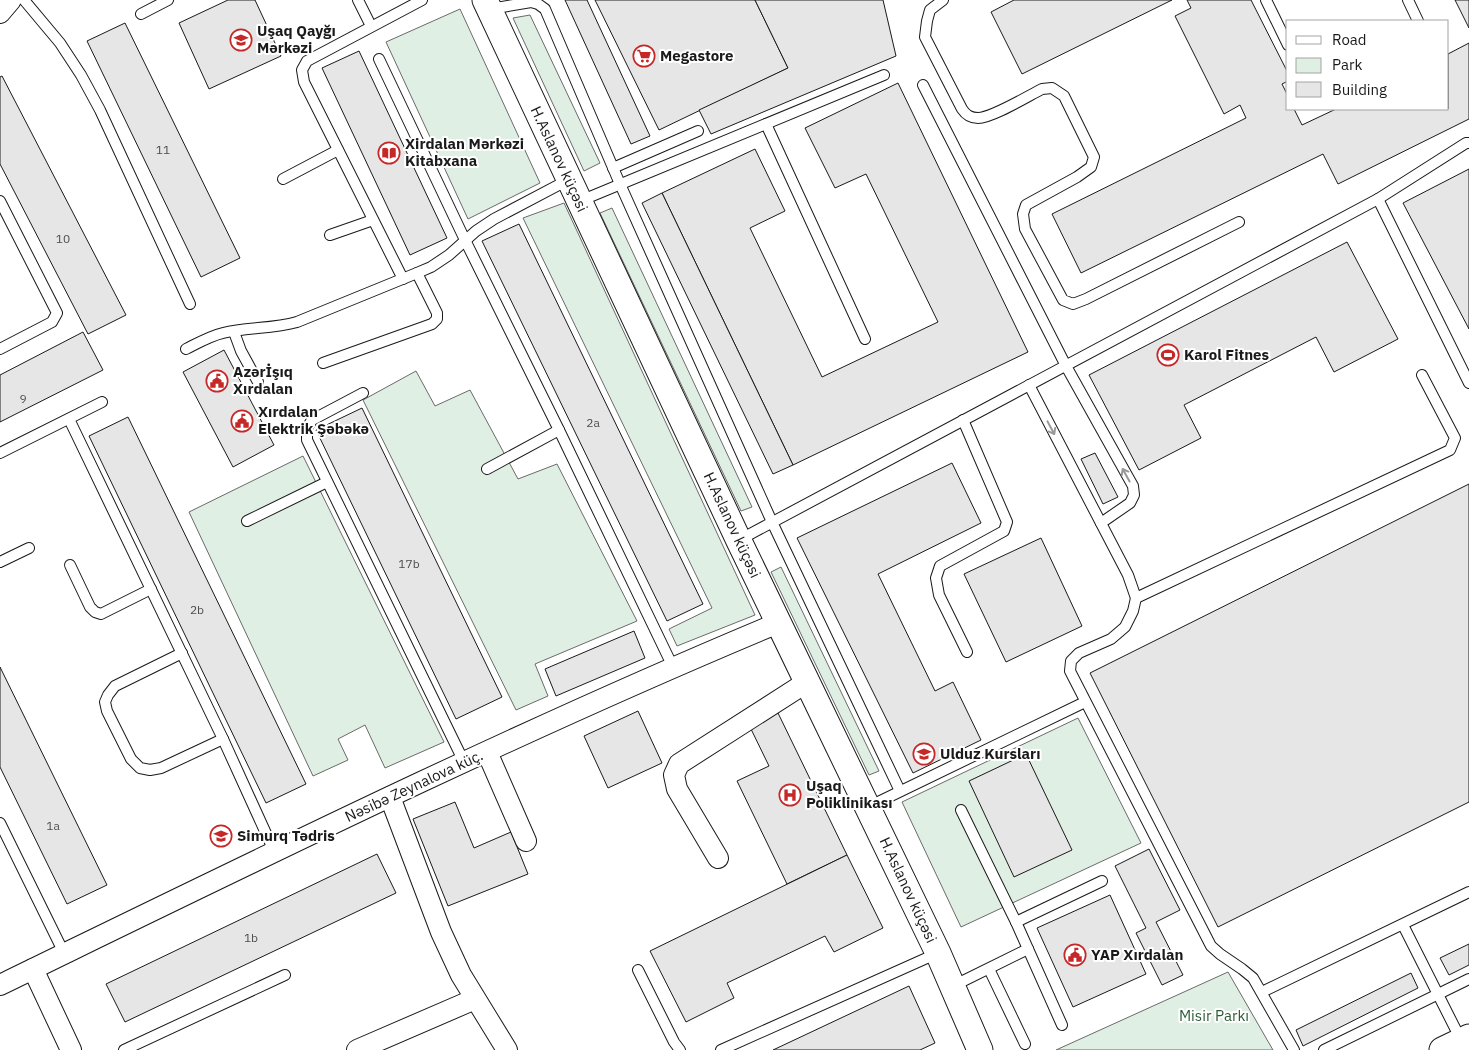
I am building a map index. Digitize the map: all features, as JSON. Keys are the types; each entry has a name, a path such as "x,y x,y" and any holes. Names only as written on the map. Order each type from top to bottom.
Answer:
{"street":[{"path":"0,13 10,0"},
{"name":"H.Aslanov küçəsi","path":"487,5 778,623 938,953 980,1050"},
{"name":"Nəsibə Zeynalova küç.","path":"0,985 274,851 464,762 673,667 778,623"},
{"path":"718,858 677,789 674,774 679,764 807,682"},
{"path":"487,752 526,841"},
{"path":"390,797 441,932 461,975 507,1050"},
{"path":"33,969 71,1050"},
{"path":"357,1050 475,999"}],"lane":[{"path":"24,0 60,43 81,75 100,110 190,304"},
{"path":"141,14 168,0"},
{"path":"358,0 371,26"},
{"path":"403,279 304,82 302,70 307,61 422,0"},
{"path":"943,0 930,10 925,37 967,116 977,118 988,116 1042,89 1052,88 1064,96 1094,157 1091,167 1077,177 1026,205 1023,214 1025,229 1063,300 1073,304 1086,299 1239,222"},
{"path":"1266,0 1286,41"},
{"path":"1408,0 1418,20"},
{"path":"487,5 531,2 538,4 544,9 620,184 772,522 900,792"},
{"path":"379,59 673,667"},
{"path":"186,349 208,338 224,333 285,326 297,322 431,266 449,255 476,231 494,219 574,191 620,184 884,75"},
{"path":"923,85 1066,366 1132,486 1134,495 1130,503 1101,523"},
{"path":"766,124 865,339"},
{"path":"613,168 698,131"},
{"path":"739,540 1378,199 1466,143 1469,143"},
{"path":"283,179 338,150"},
{"path":"1378,199 1469,382"},
{"path":"0,201 57,313 52,322 0,349"},
{"path":"330,235 373,220"},
{"path":"323,362 432,324 437,319 438,312 417,273"},
{"path":"234,332 241,351 258,382"},
{"path":"1136,598 1450,450 1455,438 1422,375"},
{"path":"1028,385 1128,575 1136,598 1133,611 1125,627 1110,639 1079,653 1071,660 1070,671 1211,946 1253,978 1294,1050"},
{"path":"363,392 312,420 307,428 307,440 464,762"},
{"path":"0,453 102,402"},
{"path":"69,419 182,653 274,851"},
{"path":"963,420 1007,522 1004,531 940,566 936,578 939,595 967,652"},
{"path":"487,469 559,430"},
{"path":"247,522 327,482"},
{"path":"0,562 28,548"},
{"path":"70,565 90,607 95,612 101,614 151,589"},
{"path":"182,653 115,686 105,702 107,711 131,759 140,768 150,770 161,768 223,740"},
{"path":"868,807 1086,702"},
{"path":"961,810 1016,922 1062,1024"},
{"path":"0,823 64,953"},
{"path":"1016,922 1102,881"},
{"path":"1262,992 1469,892"},
{"path":"1403,925 1438,994 1459,1044"},
{"path":"953,987 1028,949"},
{"path":"721,1050 938,953"},
{"path":"989,968 1025,1044"},
{"path":"638,970 674,1042 680,1050"},
{"path":"124,1050 285,975"},
{"path":"1324,1050 1469,979"}],"green space":[{"path":"460,9 540,183 468,219 386,42"},
{"path":"530,15 600,163 584,171 513,18"},
{"path":"564,203 755,615 677,646 669,629 712,608 523,218"},
{"path":"612,208 752,507 741,511 600,213"},
{"path":"416,371 435,406 470,390 518,479 557,464 637,621 535,664 548,696 516,710 363,400"},
{"path":"303,456 444,742 385,768 365,725 338,739 348,760 313,776 189,512"},
{"path":"781,567 879,771 869,775 771,572"},
{"path":"1078,718 1141,843 961,927 902,802"},
{"name":"Misir Parkı","path":"1228,972 1273,1050 1056,1050"}],"building":[{"path":"228,0 255,0 281,56 209,89 179,23"},
{"path":"565,0 587,0 650,136 631,144"},
{"path":"595,0 755,0 788,68 659,130"},
{"path":"755,0 883,0 896,56 711,134 699,110 788,68"},
{"path":"1014,0 1172,0 1022,74 991,12"},
{"path":"1187,0 1251,0 1286,69 1286,82 1282,84 1286,92 1286,110 1294,110 1302,125 1334,110 1449,110 1449,53 1469,43 1469,119 1338,184 1323,154 1081,273 1052,214 1246,118 1240,105 1224,114 1175,16 1191,8"},
{"path":"1455,0 1469,0 1469,28"},
{"path":"125,23 240,258 201,277 87,41"},
{"path":"359,51 447,238 410,255 322,68"},
{"path":"2,76 126,315 88,334 0,164 0,77"},
{"path":"898,83 1028,352 793,465 662,193 755,149 785,211 750,228 822,377 938,322 866,174 835,188 805,128"},
{"path":"1469,169 1469,329 1403,203"},
{"path":"662,193 793,465 773,474 642,203"},
{"path":"519,224 703,604 667,621 482,241"},
{"path":"1347,242 1398,339 1334,372 1316,337 1184,405 1201,438 1139,470 1089,375"},
{"path":"83,332 103,370 0,422 0,375"},
{"path":"224,350 274,445 233,467 183,372"},
{"path":"362,408 502,697 456,719 316,430"},
{"path":"128,417 306,784 266,803 89,436"},
{"path":"1095,453 1118,497 1103,504 1081,459"},
{"path":"952,463 981,523 878,574 935,691 953,682 981,740 913,773 797,538"},
{"path":"1469,484 1469,802 1218,927 1090,673"},
{"path":"1041,538 1082,626 1006,662 964,574"},
{"path":"634,631 645,658 556,696 545,669"},
{"path":"0,667 107,885 67,904 0,767"},
{"path":"638,711 662,763 608,788 584,736"},
{"path":"778,713 847,855 787,884 737,781 769,766 750,727"},
{"path":"1026,754 1072,850 1014,877 969,781"},
{"path":"455,802 474,848 511,832 528,874 448,906 413,819"},
{"path":"1149,849 1180,910 1156,922 1183,975 1162,985 1136,933 1146,928 1115,866"},
{"path":"377,854 396,893 125,1022 106,984"},
{"path":"847,855 883,928 834,952 825,936 727,983 734,998 686,1022 650,951"},
{"path":"1110,895 1146,974 1073,1007 1037,928"},
{"path":"1469,944 1469,965 1449,975 1440,958"},
{"path":"1411,973 1418,988 1303,1046 1296,1030"},
{"path":"909,986 935,1043 920,1050 773,1050"}],"place":[{"name":"Uşaq Qayğı Mərkəzi","path":"241,40"},
{"name":"Megastore","path":"644,56"},
{"name":"Xirdalan Mərkəzi Kitabxana","path":"389,153"},
{"name":"Karol Fitnes","path":"1168,355"},
{"name":"Azərİşıq Xırdalan","path":"217,381"},
{"name":"Xırdalan Elektrik Şəbəkə","path":"242,421"},
{"name":"Ulduz Kursları","path":"924,754"},
{"name":"Uşaq Poliklinikası","path":"790,795"},
{"name":"Simurq Tədris","path":"221,836"},
{"name":"YAP Xırdalan","path":"1075,955"}]}
